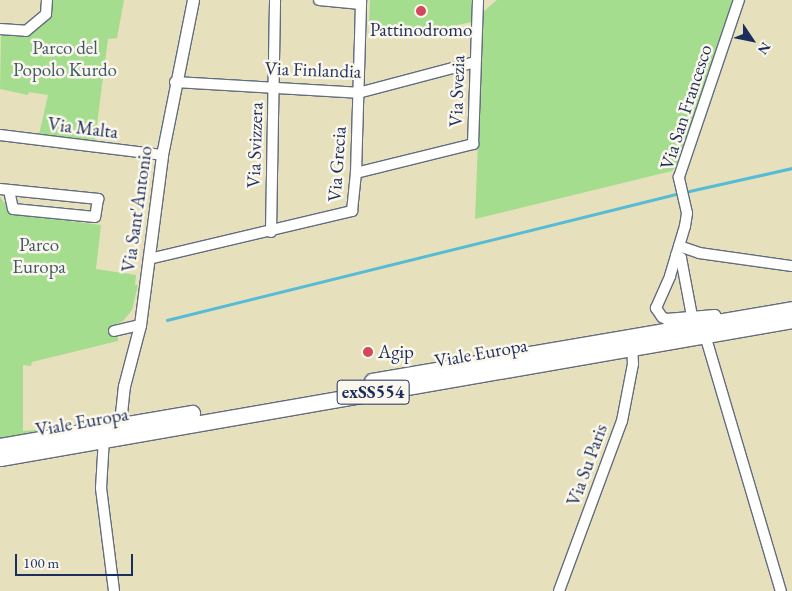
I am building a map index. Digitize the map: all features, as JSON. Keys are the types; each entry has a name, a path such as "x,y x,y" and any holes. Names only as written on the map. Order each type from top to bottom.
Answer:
{"main road":[{"name":"Viale Europa","path":"0,446 792,308"},
{"name":"Viale Europa","path":"0,458 104,438 792,320"}],"street":[{"path":"0,29 26,31 46,14 47,0"},
{"name":"Via Sant'Antonio","path":"120,424 124,386 140,325 162,154 193,0"},
{"name":"Via Svizzera","path":"270,232 275,0"},
{"path":"319,0 361,2"},
{"name":"Via Svezia","path":"356,173 473,144 477,4 486,0"},
{"name":"Via San Francesco","path":"719,321 715,315 666,319 662,318 656,308 678,251 687,213 679,177 739,0"},
{"name":"Via Grecia","path":"149,259 352,212 356,173 361,2"},
{"name":"Via Finlandia","path":"175,82 358,93 475,62"},
{"name":"Via Malta","path":"0,135 162,154"},
{"path":"4,190 98,199 95,217 13,209 4,190"},
{"path":"678,251 792,266"},
{"path":"678,251 682,258 692,316"},
{"path":"114,330 140,325"},
{"path":"705,335 781,591"},
{"name":"Via Su Paris","path":"559,591 622,421 633,364 632,347"},
{"path":"104,438 101,488 114,591"}],"green space":[{"name":"Parco del Popolo Kurdo","path":"53,0 124,0 117,38 108,39 95,140 39,135 48,95 29,92 28,95 0,89 1,34 28,37 51,17"},
{"name":"Pattinodromo","path":"370,0 472,0 471,22 400,38 380,31 369,23"},
{"path":"497,0 736,0 682,158 672,171 475,219 483,12"},
{"name":"Parco Europa","path":"0,197 13,214 101,225 96,269 136,275 135,285 138,285 132,310 123,321 116,324 118,341 32,362 31,366 23,365 23,431 35,430 40,435 0,444"}],"waterway":[{"path":"685,192 792,168"},
{"path":"167,320 680,193"}],"place":[{"name":"Pattinodromo","path":"421,11"},
{"name":"Agip","path":"368,352"}]}
